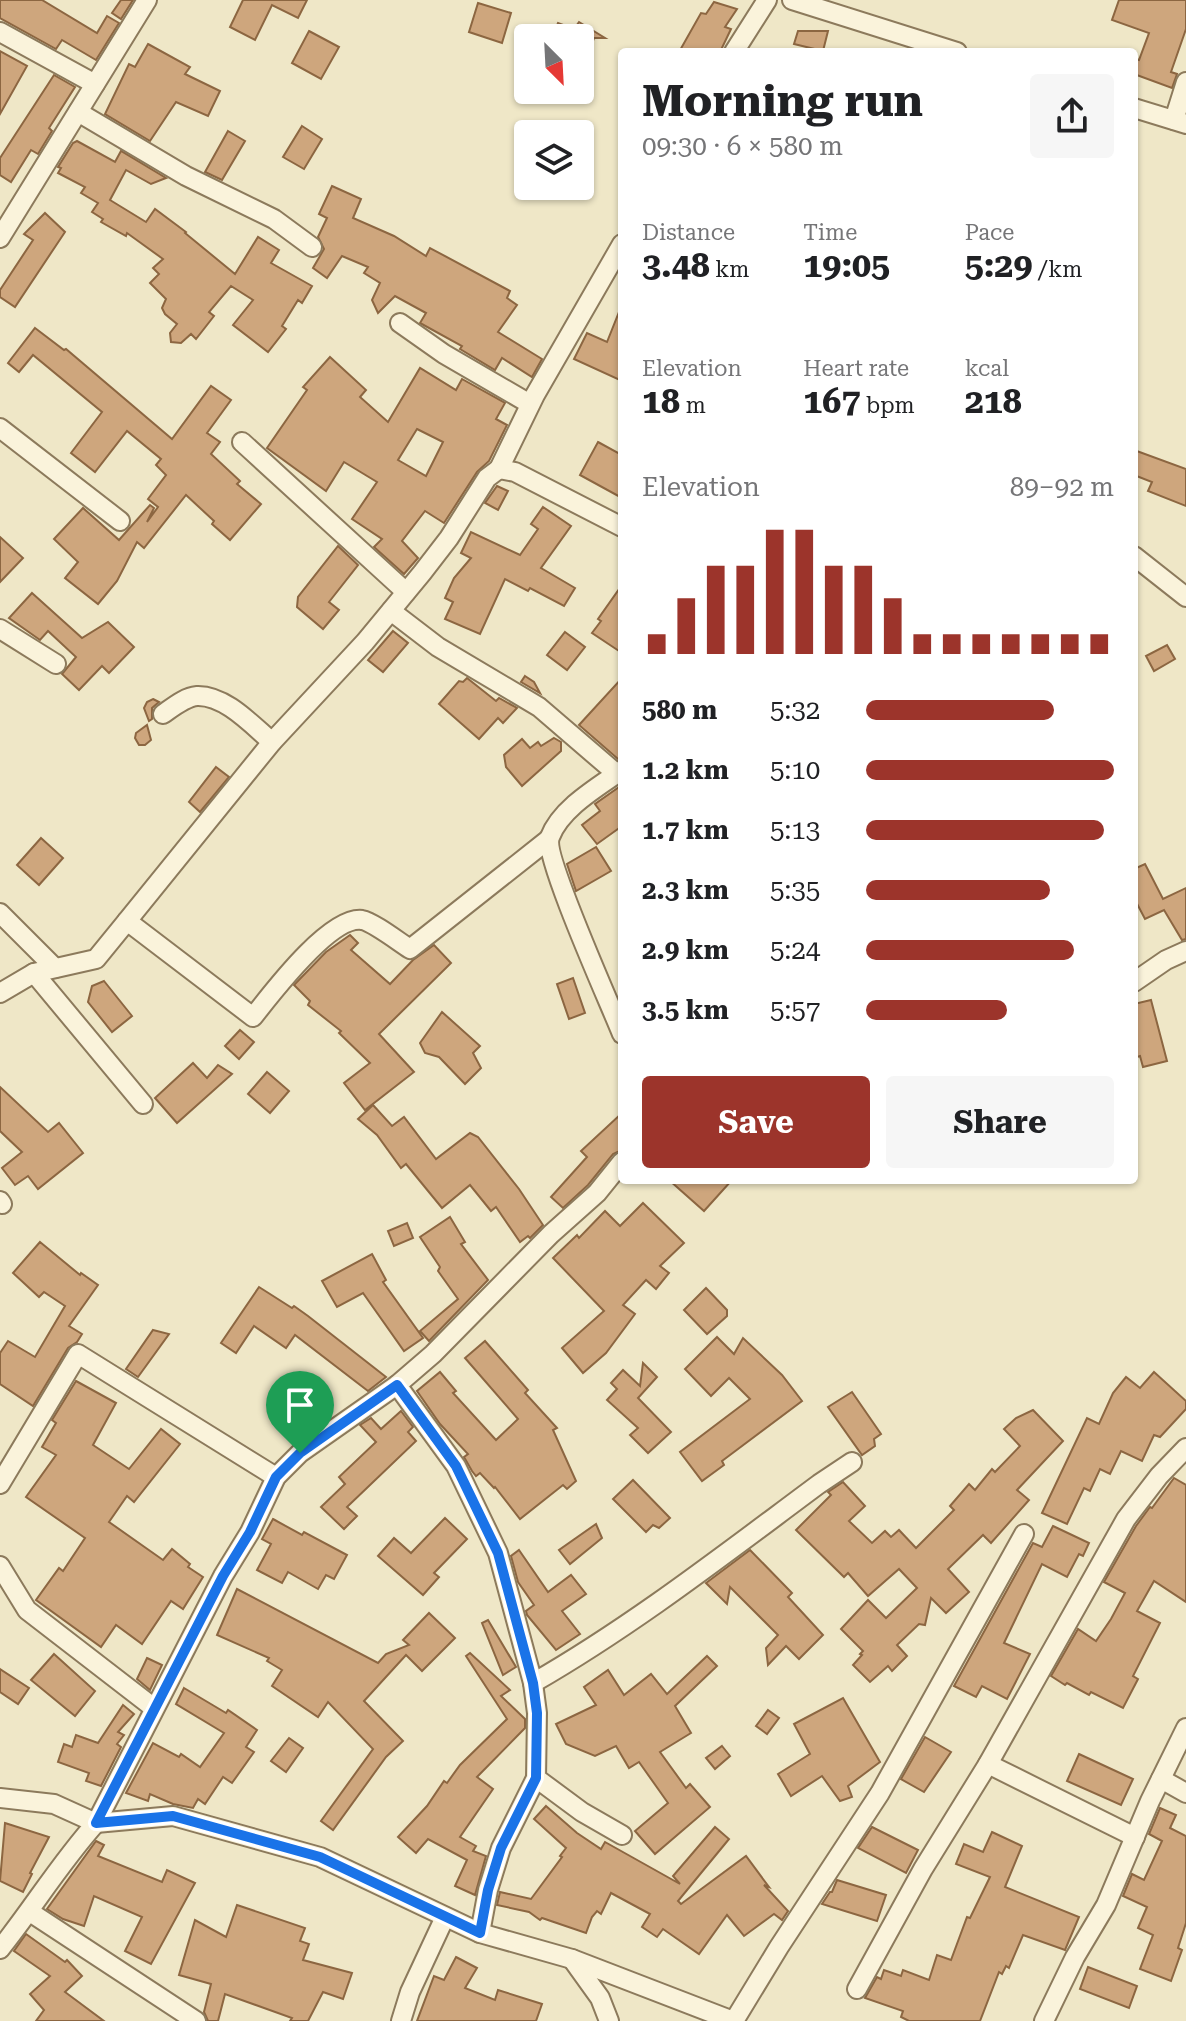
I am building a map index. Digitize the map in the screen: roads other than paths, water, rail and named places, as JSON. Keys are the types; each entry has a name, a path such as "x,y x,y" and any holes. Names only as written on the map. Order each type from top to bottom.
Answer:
{"street":[{"path":"0,236 147,0"},
{"path":"737,48 767,0"},
{"path":"792,0 944,48"},
{"path":"0,32 95,84"},
{"path":"1138,109 1180,122 1186,82"},
{"path":"78,112 186,176 274,219 312,247"},
{"path":"0,993 34,973 96,959 272,742 391,611 449,538 487,478 499,469 530,404 618,251"},
{"path":"400,323 444,354 530,404"},
{"path":"0,428 120,521"},
{"path":"242,442 406,592"},
{"path":"499,469 515,472 618,525"},
{"path":"1138,559 1186,597"},
{"path":"391,611 438,647 539,707 618,770"},
{"path":"0,629 56,664"},
{"path":"163,714 196,696 215,700 238,713 272,742"},
{"path":"127,921 253,1017 293,968 340,924 363,920 410,949 549,839 563,817 618,774"},
{"path":"549,839 551,858 561,886 618,1024"},
{"path":"0,913 55,968"},
{"path":"1138,979 1186,951"},
{"path":"34,973 143,1104"},
{"path":"0,1949 30,1912 65,1857 96,1823 276,1477 300,1453 397,1385 597,1193 618,1167"},
{"path":"0,1484 78,1354 276,1477"},
{"path":"397,1385 456,1466 498,1553 533,1683 537,1713 536,1778 501,1848 488,1890 480,1933"},
{"path":"857,1989 1126,1519 1159,1476 1186,1448"},
{"path":"533,1683 625,1626 852,1462"},
{"path":"0,1798 54,1804 96,1823 173,1816 320,1857 480,1933 572,1959 733,2021 880,1793 1024,1534"},
{"path":"0,1566 27,1610 154,1708"},
{"path":"1044,2021 1075,1957 1106,1905 1186,1728"},
{"path":"988,1764 1135,1837"},
{"path":"536,1778 582,1812 622,1835"},
{"path":"1161,1779 1186,1793"},
{"path":"30,1912 196,2021"},
{"path":"401,2021 410,1992 445,1917"},
{"path":"572,1959 600,1998 609,2021"}]}
